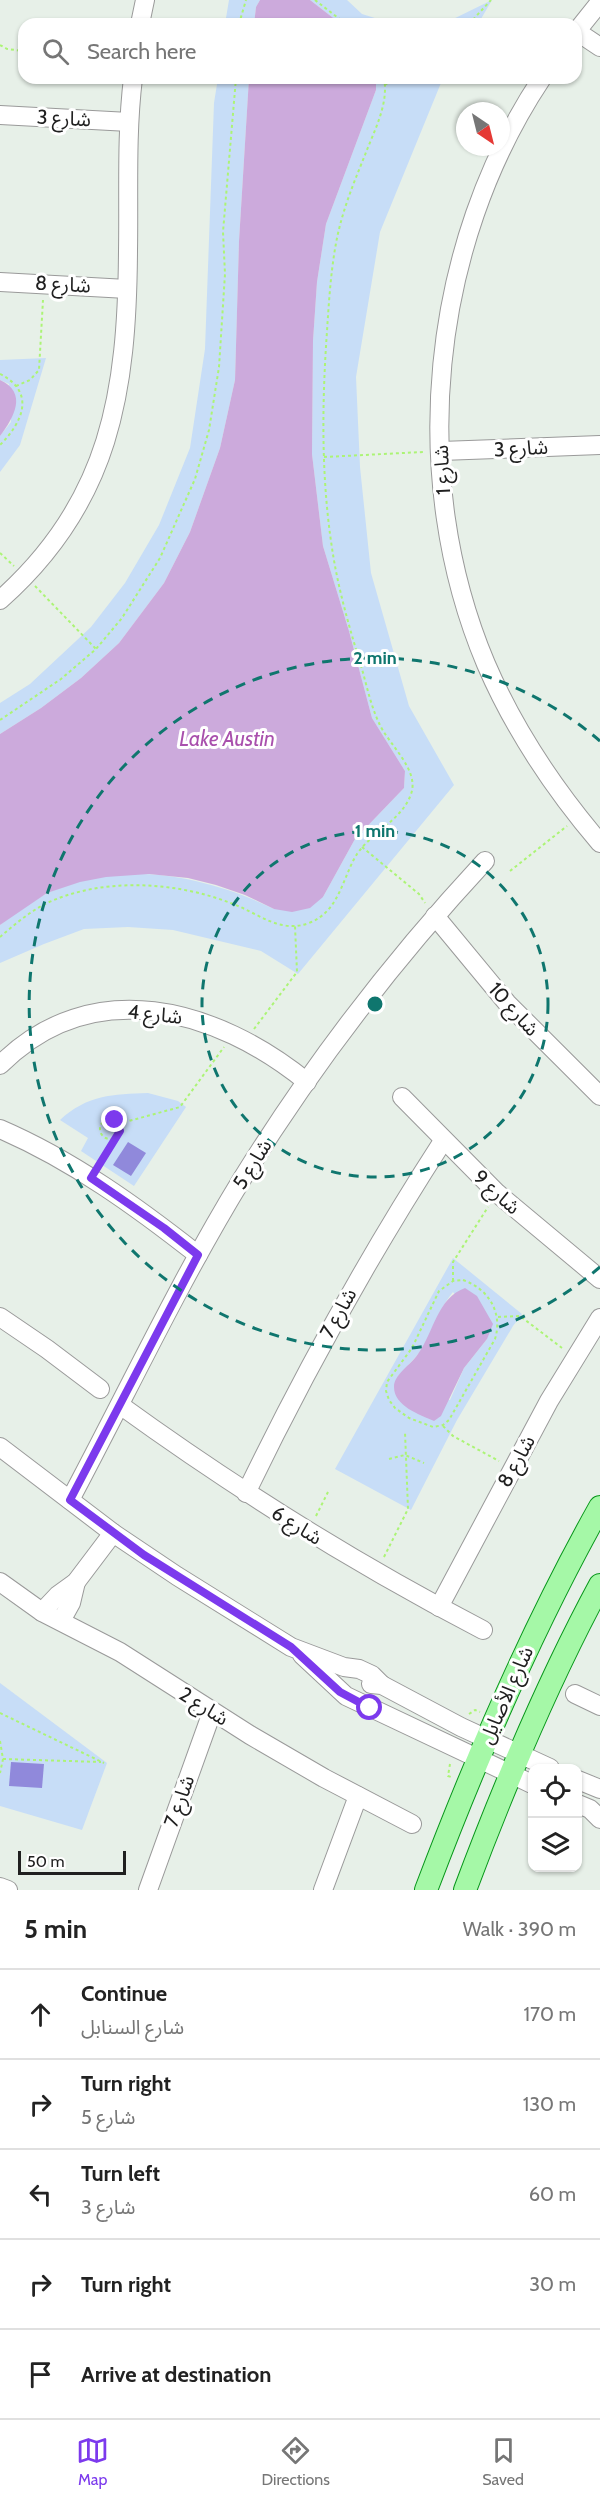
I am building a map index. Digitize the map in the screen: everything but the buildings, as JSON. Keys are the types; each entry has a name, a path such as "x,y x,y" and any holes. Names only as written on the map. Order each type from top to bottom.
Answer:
{"main road":[{"name":"شارع الأصايل","path":"426,1890 482,1749 543,1615 600,1507"},
{"name":"شارع الأصايل","path":"465,1890 515,1765 579,1623 600,1585"}],"street":[{"path":"141,18 145,0"},
{"path":"582,24 599,3"},
{"path":"582,36 600,47"},
{"path":"0,600 50,548 71,518 98,466 108,438 121,382 127,320 129,122 132,84"},
{"name":"شارع 1","path":"538,84 515,124 473,216 452,293 441,372 439,412 444,506 453,560 467,613 486,664 531,749 578,818 600,843"},
{"name":"شارع 3","path":"0,115 129,122"},
{"name":"شارع 8","path":"0,282 42,282 127,289"},
{"name":"شارع 3","path":"441,451 600,445"},
{"name":"شارع 5","path":"70,1500 198,1255 248,1170 352,1019 435,916 485,861"},
{"name":"شارع 10","path":"435,916 507,1003 600,1096"},
{"name":"شارع 4","path":"0,1065 26,1042 58,1024 95,1013 142,1009 167,1012 215,1026 255,1045 307,1082"},
{"name":"شارع 9","path":"402,1097 443,1141 497,1193 536,1228 600,1279"},
{"path":"0,1129 91,1178 155,1221 198,1255"},
{"name":"شارع 7","path":"246,1493 294,1396 350,1292 443,1141"},
{"path":"0,1317 47,1348 100,1389"},
{"name":"شارع 8","path":"439,1607 512,1468 574,1358 600,1318"},
{"name":"شارع 6","path":"120,1405 246,1493 308,1532 376,1573 483,1630"},
{"path":"0,1447 113,1533 291,1647 346,1696 370,1708 482,1749 515,1765 528,1766"},
{"path":"42,1612 58,1595 76,1582 113,1533"},
{"name":"شارع 2","path":"0,1582 42,1612 120,1652 213,1712 358,1796 412,1824"},
{"path":"61,1622 71,1603 76,1582"},
{"path":"291,1647 372,1675 382,1685 482,1749"},
{"path":"333,1686 337,1675 344,1667"},
{"path":"370,1708 382,1685"},
{"path":"575,1694 600,1706"},
{"name":"شارع 7","path":"148,1890 213,1712"},
{"path":"515,1765 528,1780"},
{"path":"589,1785 590,1810"},
{"path":"323,1890 358,1796"},
{"path":"0,1887 8,1890"}],"path":[{"path":"241,18 246,0"},
{"path":"315,0 338,18"},
{"path":"474,18 491,0"},
{"path":"0,45 7,49 18,50"},
{"path":"0,720 61,679 96,649 134,601 160,558 185,506 209,430 219,366 225,264 223,232 235,84"},
{"path":"0,937 24,917 66,896 141,885 182,888 237,905 275,924 302,925 323,916 332,906 362,847 404,808 412,793 410,774 378,722 352,636 332,550 323,457 325,375 334,255 349,196 380,115 385,85"},
{"path":"16,386 30,380 39,370 43,325 42,282"},
{"path":"0,374 9,378 16,386 20,394 22,411 16,427 0,444"},
{"path":"323,457 441,451"},
{"path":"25,576 96,649"},
{"path":"510,871 578,818"},
{"path":"362,847 419,894 435,916"},
{"path":"91,1178 120,1131 118,1124 111,1119 103,1121 100,1129 103,1137 115,1138"},
{"path":"453,1281 453,1262 497,1193"},
{"path":"463,1280 481,1289 494,1307 499,1328 495,1340 469,1382 454,1413 443,1425 433,1427 395,1408 386,1390 387,1382 420,1333 439,1290 453,1281 463,1280"},
{"path":"498,1317 520,1316 574,1358"},
{"path":"443,1425 453,1436 512,1468"},
{"path":"376,1573 408,1509 405,1432"},
{"path":"389,1459 405,1455 424,1463"},
{"path":"308,1532 328,1492"},
{"path":"0,1720 2,1714 104,1762 3,1759"},
{"path":"0,1741 3,1759 0,1773"}],"shaded area":[{"path":"229,0 260,0 256,7 255,18 226,18"},
{"path":"310,0 347,0 362,14 375,18 333,18"},
{"path":"492,0 482,18 455,18"},
{"path":"217,84 249,84 239,241 235,380 220,448 190,532 164,583 119,643 81,678 41,708 0,734 0,703 30,684 91,627 125,583 159,525 190,448 205,349 214,103"},
{"path":"376,84 441,84 380,232 356,377 360,467 371,573 409,706 454,785 298,974 261,951 173,930 128,927 84,929 0,963 0,925 46,894 73,883 102,876 161,875 191,880 248,897 274,909 323,897 355,839 404,788 405,771 372,718 323,546 312,454 313,341 317,282 326,224 376,90"},
{"path":"46,358 20,445 0,472 0,436 11,422 9,384 0,380 0,360"},
{"path":"148,1093 178,1101 186,1107 134,1186 81,1151 88,1138 60,1120 80,1105 90,1101 112,1095"},
{"path":"128,1142 146,1153 131,1176 113,1165"},
{"path":"453,1258 522,1314 457,1420 411,1510 335,1469","holes":["453,1292 487,1339 464,1368 450,1400 398,1376 425,1344 441,1310"]},
{"path":"0,1683 107,1763 82,1830 0,1806"},
{"path":"11,1762 44,1764 42,1788 9,1786"}],"water":[{"path":"260,0 310,0 333,18 255,18 256,7"},
{"name":"Lake Austin","path":"249,84 376,84 376,90 326,224 317,282 313,341 312,454 323,546 372,718 405,771 404,788 355,839 323,897 310,908 292,912 274,909 245,895 216,885 188,878 149,874 106,877 80,882 47,893 0,925 0,734 41,708 81,678 119,643 164,583 190,532 220,448 235,380 239,241"},
{"path":"0,380 9,385 14,392 16,406 0,436"},
{"path":"465,1288 477,1296 493,1324 487,1339 464,1368 441,1416 434,1421 403,1405 395,1394 395,1382 418,1354 442,1307 448,1299"}],"route":[{"path":"115,1120 120,1131 91,1178 128,1202 198,1255 70,1500 144,1555 291,1647 340,1692 370,1708"}]}
